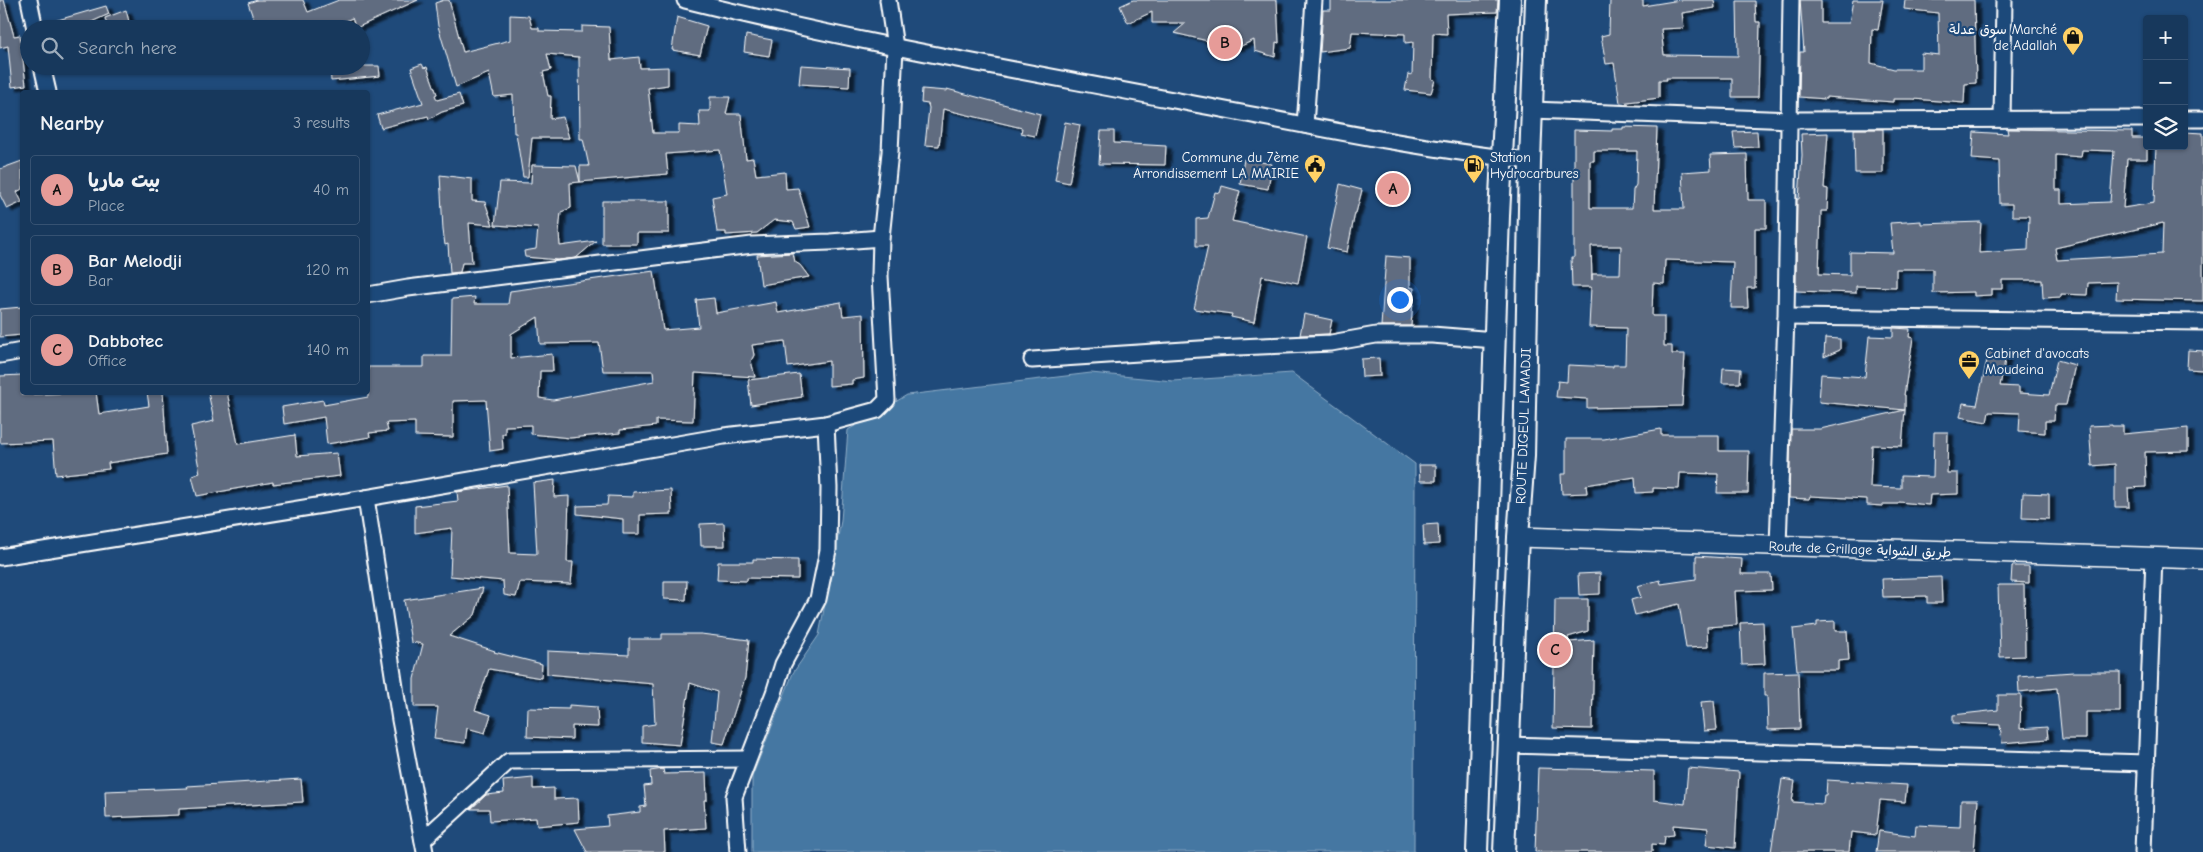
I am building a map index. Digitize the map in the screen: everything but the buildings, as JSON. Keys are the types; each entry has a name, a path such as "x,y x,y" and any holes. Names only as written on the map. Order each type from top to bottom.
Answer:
{"main road":[{"path":"1477,852 1501,158 1510,0"},
{"name":"ROUTE DIGEUL LAMADJI","path":"1504,852 1518,537 1524,456 1530,161 1536,0"}],"street":[{"path":"29,0 33,20"},
{"path":"685,0 776,23 895,47 1305,125 1501,158 1530,161"},
{"path":"0,557 366,498 724,436 826,424 877,410 887,400 880,276 881,238 890,152 895,47 888,0"},
{"path":"1305,125 1314,0"},
{"path":"1778,546 1786,317 1791,0"},
{"path":"2002,118 2004,0"},
{"path":"44,75 48,90"},
{"path":"1532,110 1790,120 2143,119"},
{"path":"2188,119 2203,119"},
{"path":"370,295 408,288 752,244 830,242 881,238"},
{"path":"1786,317 2203,322"},
{"path":"1032,360 1215,348 1331,343 1376,335 1432,335 1495,340"},
{"path":"0,355 20,351"},
{"path":"738,852 734,797 774,693 783,664 818,599 828,550 829,488 826,424"},
{"path":"366,498 400,720 424,846"},
{"name":"Route de Grillage طريق الشواية","path":"1518,537 2203,560"},
{"path":"2142,852 2154,557"},
{"path":"1508,746 2147,763"},
{"path":"424,846 509,761 748,759"}],"water":[{"path":"1091,373 1173,381 1292,373 1415,464 1414,852 752,852 752,777 793,673 819,635 841,521 848,430 907,395"}],"place":[{"name":"Bar Melodji","path":"1225,43"},
{"name":"سوق عدلة Marché de Adallah","path":"2073,56"},
{"name":"Commune du 7ème Arrondissement LA MAIRIE","path":"1315,184"},
{"name":"Station Hydrocarbures","path":"1474,184"},
{"name":"بيت ماريا","path":"1393,189"},
{"name":"Cabinet d'avocats Moudeina","path":"1969,380"},
{"name":"Dabbotec","path":"1555,650"}]}
